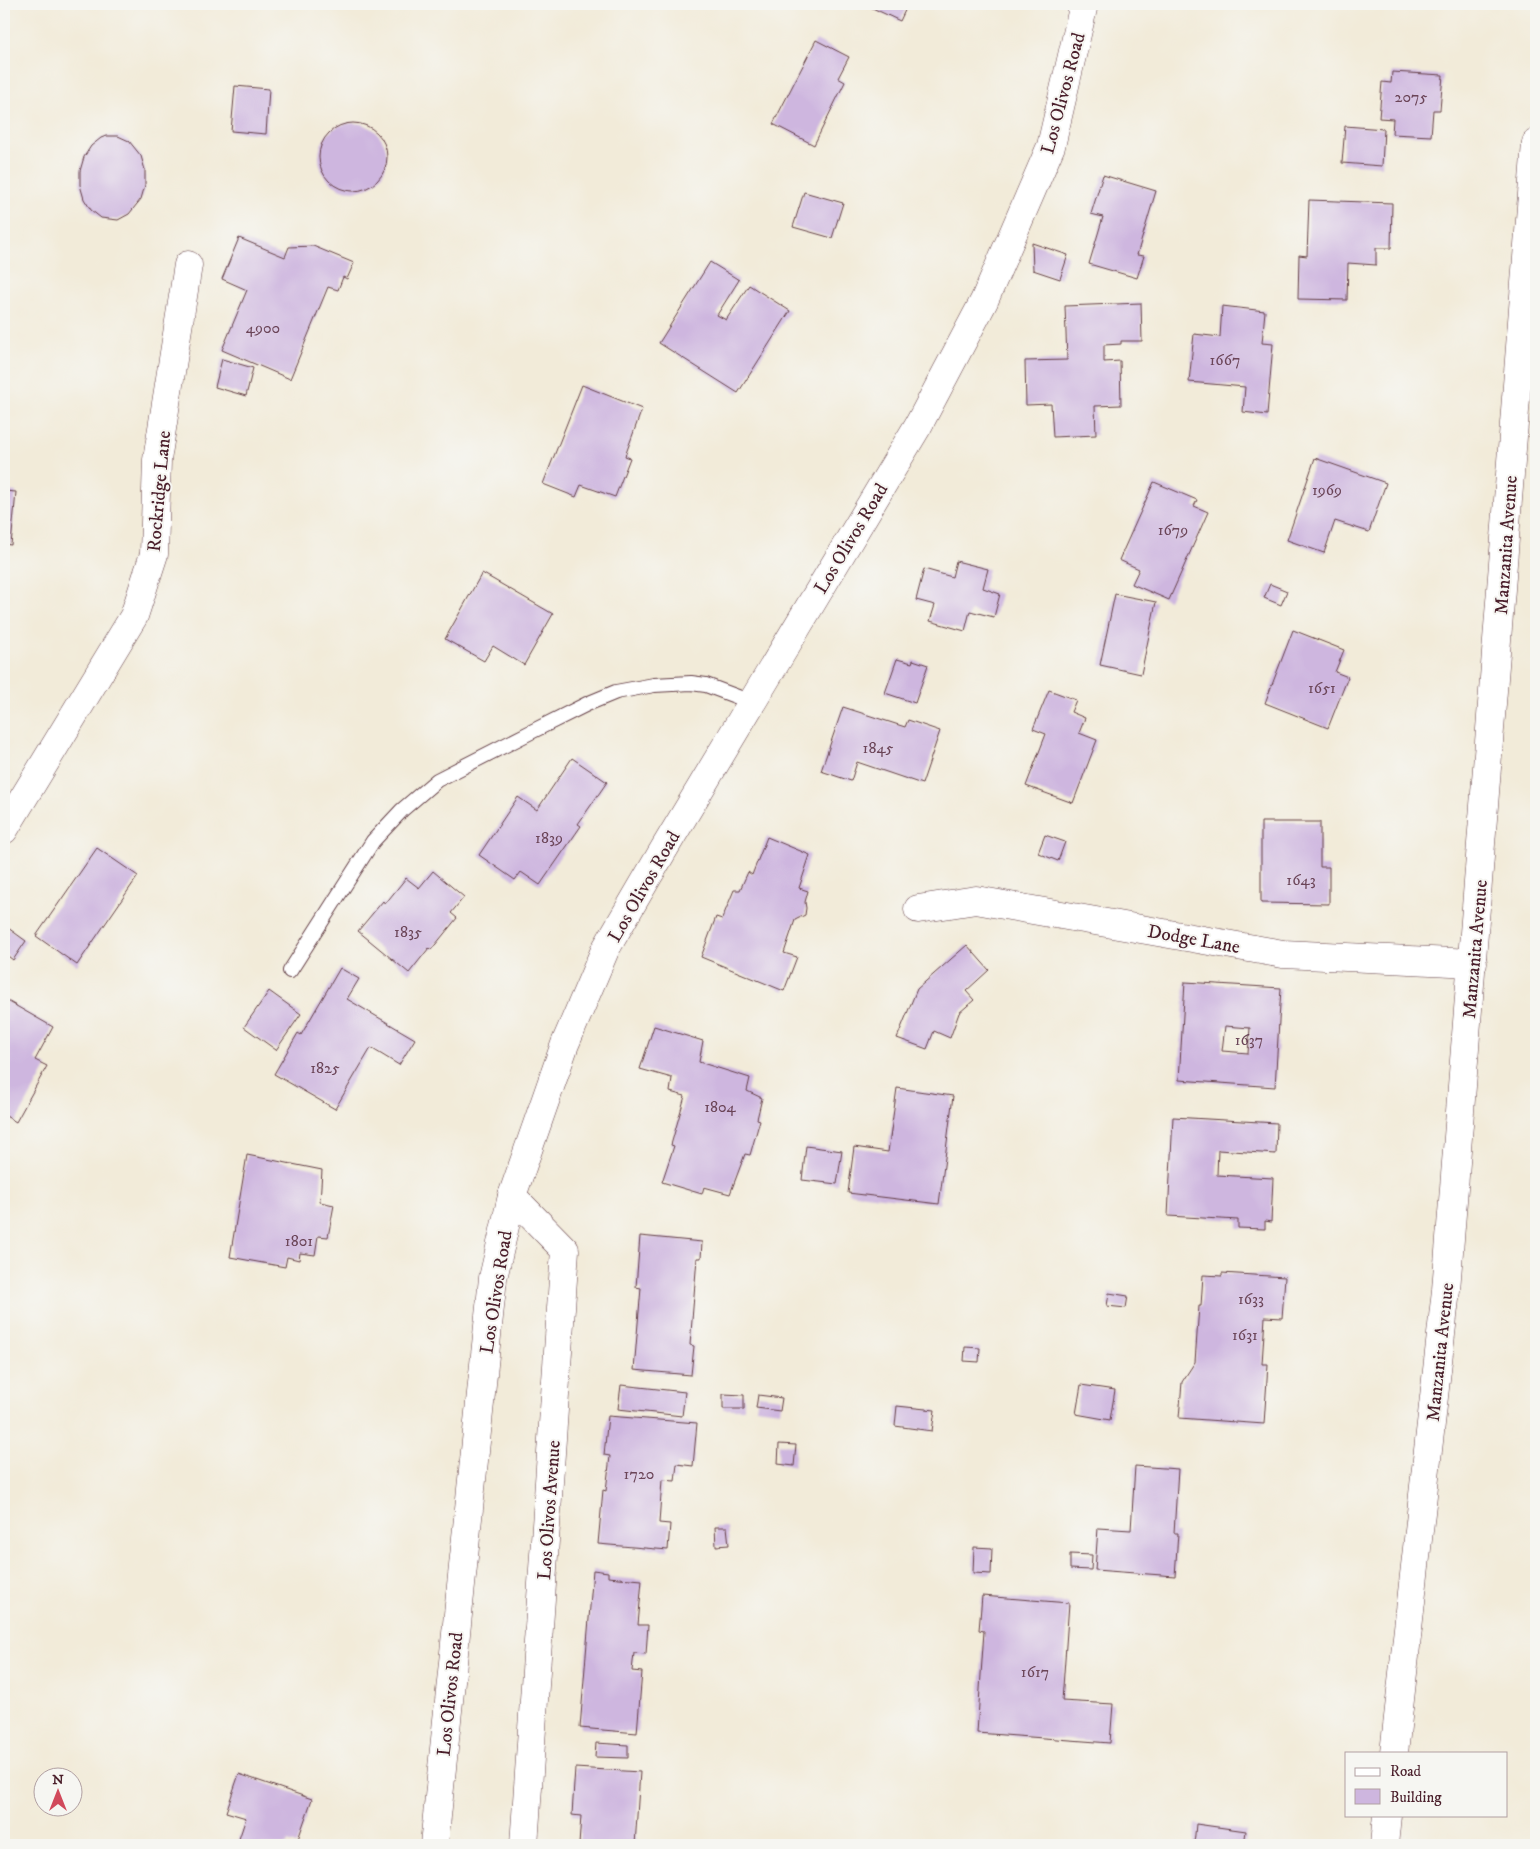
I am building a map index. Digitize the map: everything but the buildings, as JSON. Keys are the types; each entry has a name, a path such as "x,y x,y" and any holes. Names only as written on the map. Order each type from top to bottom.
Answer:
{"street":[{"name":"Los Olivos Road","path":"434,1845 493,1278 512,1196 565,1044 605,950 751,702 919,424 984,301 1051,146 1084,4"},
{"name":"Manzanita Avenue","path":"1394,1752 1446,1290 1536,143"},
{"name":"Rockridge Lane","path":"4,830 134,616 154,554 157,460 188,264"},
{"name":"Dodge Lane","path":"918,909 976,900 1283,954 1473,963"},
{"name":"Los Olivos Avenue","path":"512,1196 565,1250 524,1845"},
{"path":"1384,1845 1387,1816"}],"lane":[{"path":"290,971 373,841 402,810 436,780 553,720 616,692 654,685 692,683 751,702"}]}
